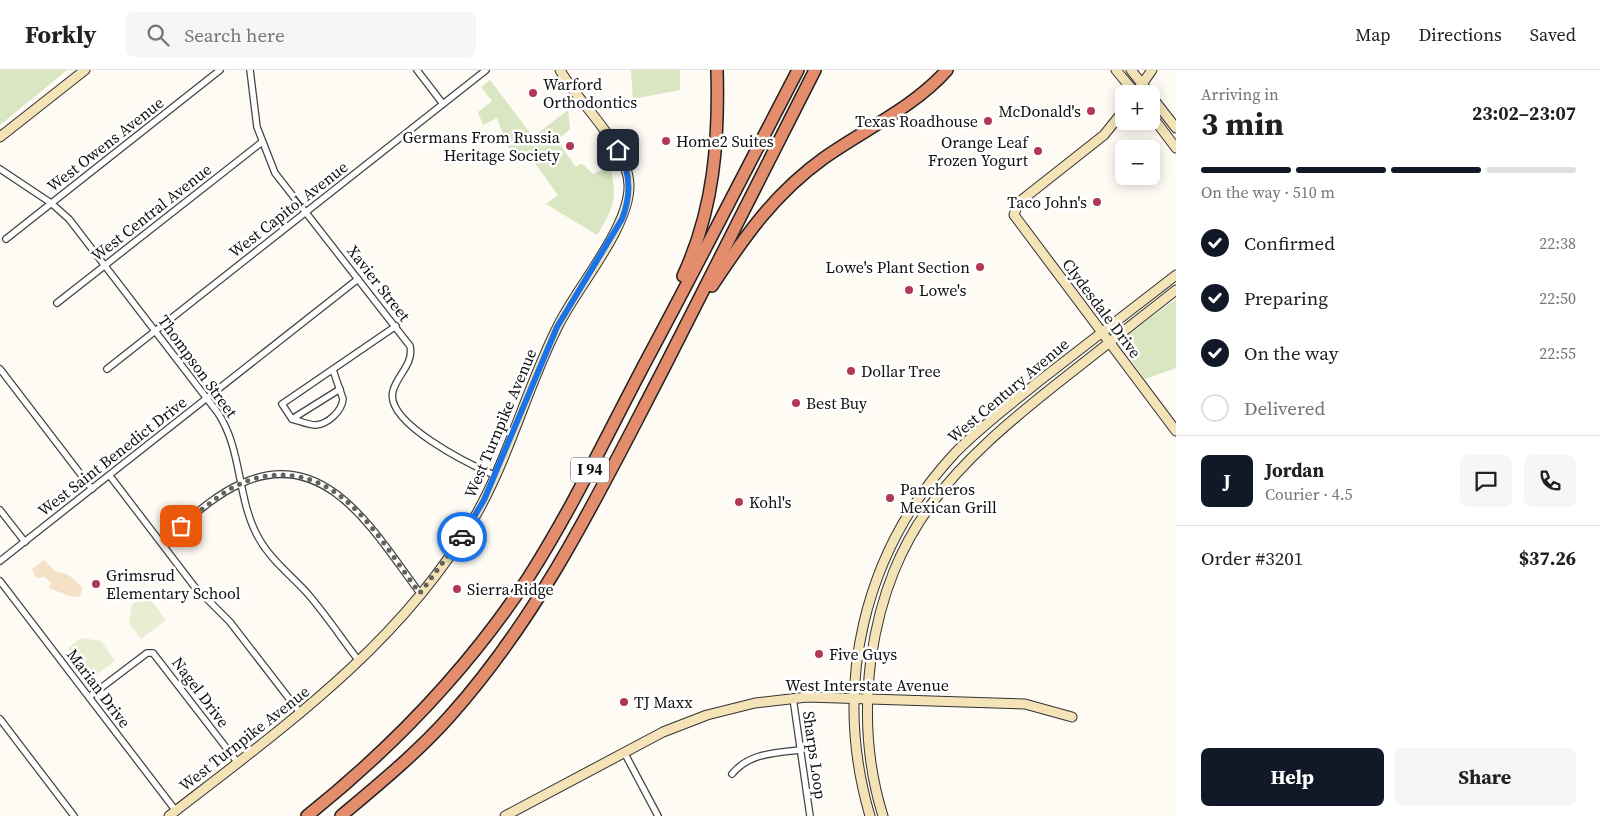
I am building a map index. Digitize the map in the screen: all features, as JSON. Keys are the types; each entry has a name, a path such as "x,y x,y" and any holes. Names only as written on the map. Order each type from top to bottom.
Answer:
{"highway":[{"path":"579,490 685,272 701,232 711,192 717,155 717,70"},
{"name":"I 94","path":"307,816 382,752 461,668 527,579 579,490 798,70"},
{"name":"I 94","path":"341,816 392,773 450,716 497,659 528,616 574,542 815,70"},
{"path":"679,338 747,232 771,204 823,158 910,103 948,70"}],"street":[{"path":"0,137 85,70"},
{"name":"West Owens Avenue","path":"6,239 220,70"},
{"name":"Xavier Street","path":"250,70 256,120 262,142 275,173 409,343 411,353 408,364 392,393 392,400 396,409 440,448 494,475"},
{"path":"417,70 443,104"},
{"name":"West Capitol Avenue","path":"107,369 486,70"},
{"name":"West Turnpike Avenue","path":"172,813 301,714 359,661 420,593 468,529 494,475 557,327 618,227 627,202 628,177 621,156 560,70"},
{"path":"1116,70 1128,85"},
{"path":"1131,70 1142,84 1152,70"},
{"path":"1160,107 1176,128"},
{"name":"Clydesdale Drive","path":"1115,121 1104,135 1020,202 1014,212 1016,220 1176,431"},
{"path":"1160,127 1176,148"},
{"name":"West Central Avenue","path":"57,303 262,142"},
{"name":"Thompson Street","path":"0,169 51,204 69,219 207,399 227,428 252,525 266,550 310,596 359,661"},
{"name":"West Century Avenue","path":"870,816 857,756 854,698 859,640 871,593 895,538 919,498 950,459 985,425 1176,275"},
{"name":"West Saint Benedict Drive","path":"0,561 358,279"},
{"name":"West Century Avenue","path":"882,816 869,750 867,698 874,638 887,592 903,550 942,487 998,431 1176,290"},
{"path":"333,370 343,404 336,414 320,424 314,425 292,420 282,404 396,326"},
{"path":"0,369 92,489"},
{"path":"292,420 340,389"},
{"path":"110,476 198,591 230,622 301,714"},
{"path":"160,542 225,493 242,483 267,476 291,476 315,481 334,490 358,512 420,593"},
{"path":"0,510 25,542"},
{"name":"Marian Drive","path":"0,581 89,697 172,813"},
{"name":"Nagel Drive","path":"89,697 147,653 153,653 238,763"},
{"name":"West Interstate Avenue","path":"505,816 663,732 707,715 744,705 793,698 867,698 1025,704 1072,717"},
{"name":"Sharps Loop","path":"793,698 810,816"},
{"path":"0,719 74,816"},
{"path":"732,774 741,764 755,757 800,750"},
{"path":"624,752 658,816"}],"green space":[{"path":"0,70 67,70 0,125"},
{"path":"631,70 680,70 680,90 633,99"},
{"path":"490,80 533,137 568,110 570,129 557,141 576,167 580,164 584,165 593,174 610,166 614,186 613,202 611,210 597,235 546,204 558,195 529,155 515,164 497,118 483,125 478,112 492,101 481,87"},
{"path":"1176,299 1176,368 1145,379 1120,345 1124,337"},
{"path":"146,593 166,620 141,639 129,623 132,605"},
{"path":"81,638 101,641 115,661 91,679 68,648"}],"sand":[{"path":"44,560 56,572 67,574 82,587 80,597 69,596 49,588 51,583 45,577 36,578 32,569"}],"way so far":[{"path":"181,526 225,493 242,483 275,476 307,478 334,490 353,506 420,593 462,537"}],"place":[{"name":"Warford Orthodontics","path":"533,93"},
{"name":"McDonald's","path":"1091,111"},
{"name":"Texas Roadhouse","path":"988,121"},
{"name":"Home2 Suites","path":"666,141"},
{"name":"Germans From Russia Heritage Society","path":"570,146"},
{"name":"Orange Leaf Frozen Yogurt","path":"1038,151"},
{"name":"Taco John's","path":"1097,202"},
{"name":"Lowe's Plant Section","path":"980,267"},
{"name":"Lowe's","path":"909,290"},
{"name":"Dollar Tree","path":"851,371"},
{"name":"Best Buy","path":"796,403"},
{"name":"Pancheros Mexican Grill","path":"890,498"},
{"name":"Kohl's","path":"739,502"},
{"name":"Grimsrud Elementary School","path":"96,584"},
{"name":"Sierra Ridge","path":"457,589"},
{"name":"Five Guys","path":"819,654"},
{"name":"TJ Maxx","path":"624,702"}],"route":[{"path":"462,537 474,520 484,500 557,327 622,219 629,185 626,169 618,150"}]}
